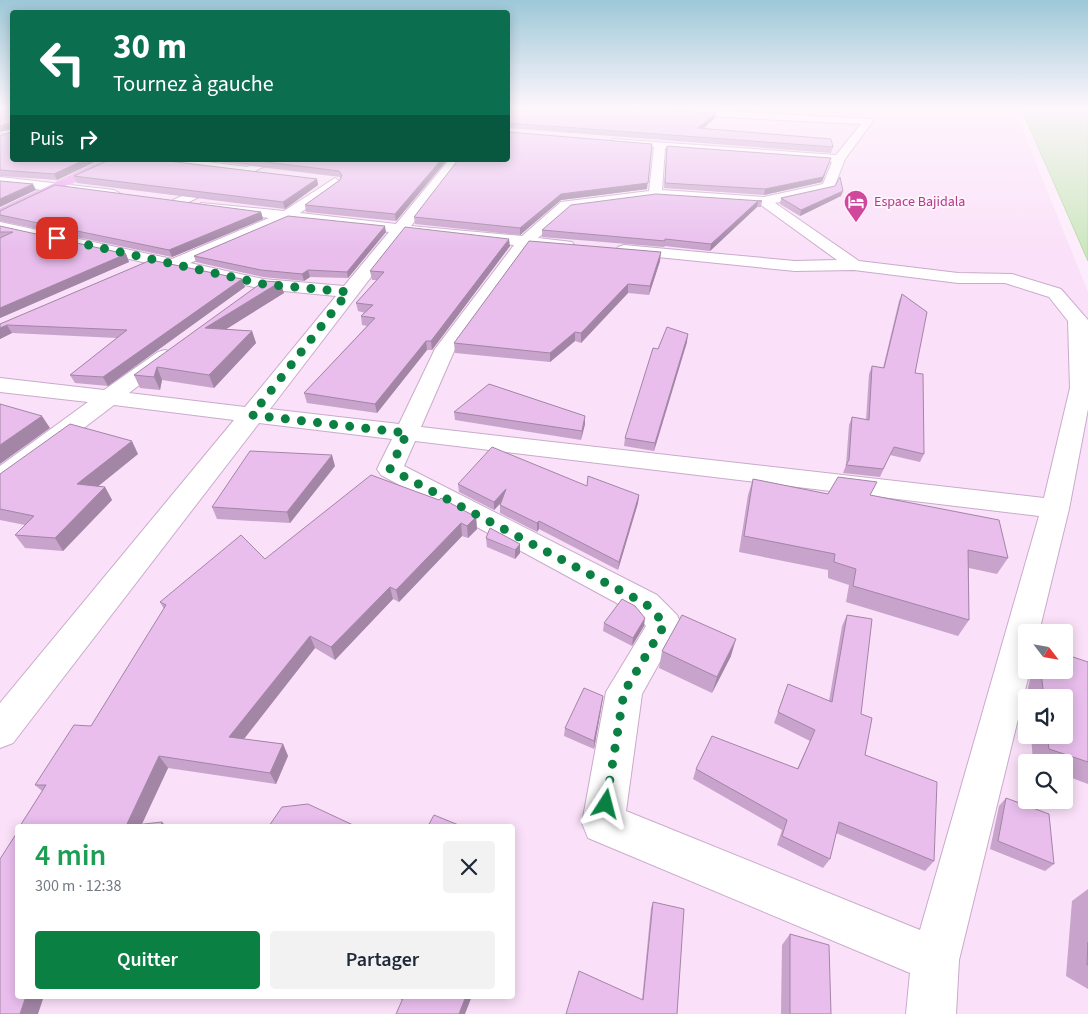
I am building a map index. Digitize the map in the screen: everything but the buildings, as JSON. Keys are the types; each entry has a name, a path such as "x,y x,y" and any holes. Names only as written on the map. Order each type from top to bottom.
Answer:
{"highway":[{"path":"0,214 109,162"}],"street":[{"path":"655,194 659,155"},
{"path":"792,155 839,159"},
{"path":"842,155 828,187 764,201 655,194 566,205 524,242 445,349 390,469 646,604 665,624 624,692 603,823 935,960"},
{"path":"177,162 277,175"},
{"path":"178,203 268,162"},
{"path":"0,731 453,162"},
{"path":"174,264 288,215 335,182 316,180"},
{"path":"0,181 58,186 132,196"},
{"path":"160,200 400,229 582,246"},
{"path":"764,201 854,265"},
{"path":"0,226 263,284 348,292"},
{"path":"610,248 795,266 854,265 958,278 1006,278 1055,293 1078,320 1081,388 1055,509 935,960 931,1014"},
{"path":"126,271 153,259"},
{"path":"240,301 263,284"},
{"path":"0,479 179,347"},
{"path":"0,385 1055,509"}],"shaded area":[{"path":"0,155 10,155 10,162 510,162 510,155 1033,155 1088,292 1088,1014 0,1014"},
{"path":"1042,155 1088,155 1088,261"}],"place":[{"name":"Espace Bajidala","path":"856,223"}],"route":[{"path":"57,238 263,284 348,292 252,415 407,433 390,469 646,604 665,624 624,692 606,804"}]}
